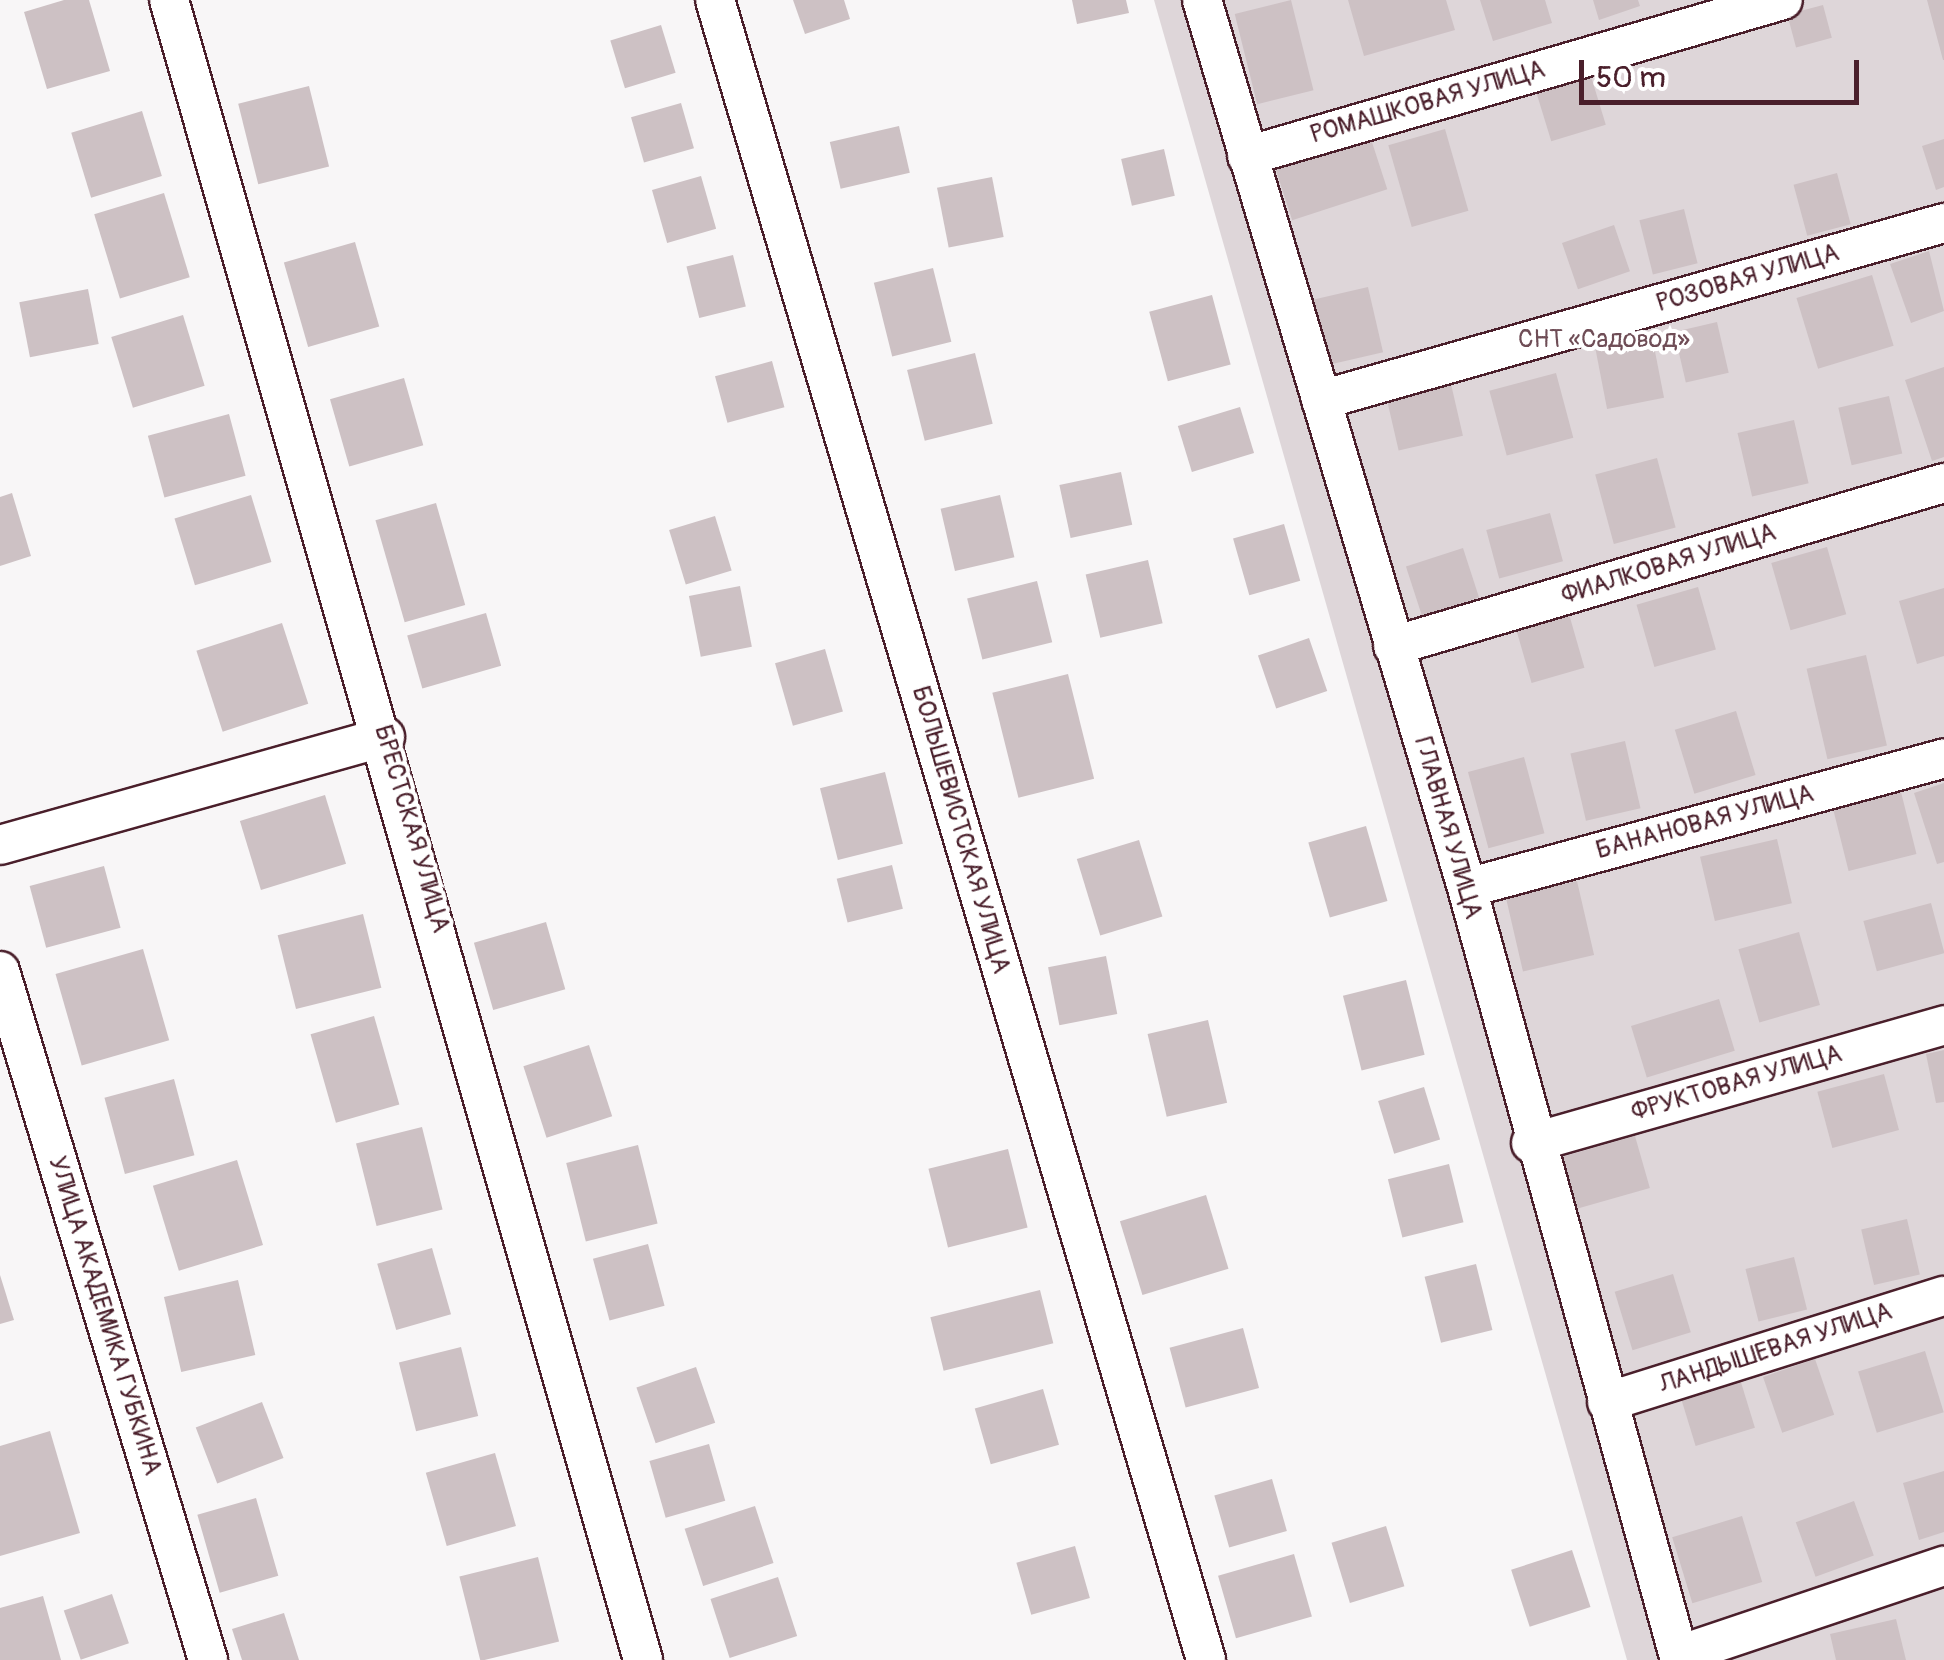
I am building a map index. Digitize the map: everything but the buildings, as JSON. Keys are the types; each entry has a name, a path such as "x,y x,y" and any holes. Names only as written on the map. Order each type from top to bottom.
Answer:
{"street":[{"name":"БРЕСТСКАЯ УЛИЦА","path":"169,0 385,737 643,1660"},
{"name":"БОЛЬШЕВИСТСКАЯ УЛИЦА","path":"714,0 1206,1660"},
{"name":"ГЛАВНАЯ УЛИЦА","path":"1202,0 1466,888 1531,1143 1680,1658"},
{"name":"РОМАШКОВАЯ УЛИЦА","path":"1247,156 1783,0"},
{"name":"РОЗОВАЯ УЛИЦА","path":"1321,400 1944,223"},
{"name":"ФИАЛКОВАЯ УЛИЦА","path":"1394,646 1944,483"},
{"path":"0,845 385,737"},
{"name":"БАНАНОВАЯ УЛИЦА","path":"1466,888 1944,758"},
{"name":"УЛИЦА АКАДЕМИКА ГУБКИНА","path":"0,971 208,1660"},
{"name":"ФРУКТОВАЯ УЛИЦА","path":"1531,1143 1944,1025"},
{"name":"ЛАНДЫШЕВАЯ УЛИЦА","path":"1607,1402 1944,1296"},
{"path":"1680,1658 1944,1566"}],"green space":[{"name":"СНТ «Садовод»","path":"1154,0 1944,0 1944,1660 1627,1660"}]}
